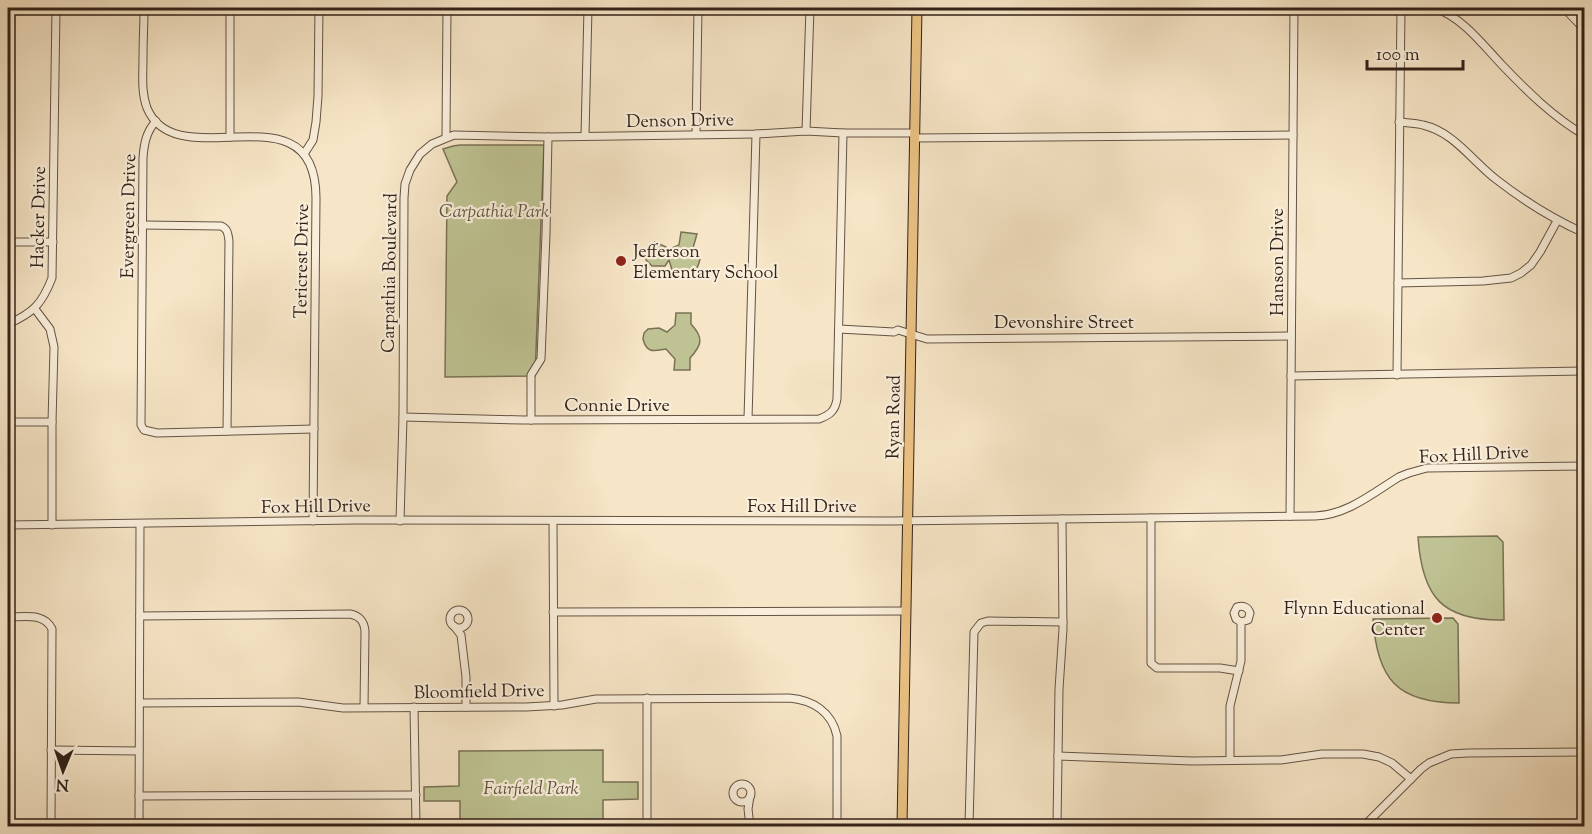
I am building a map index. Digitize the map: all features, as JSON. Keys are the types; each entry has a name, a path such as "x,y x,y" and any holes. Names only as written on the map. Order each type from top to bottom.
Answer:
{"main road":[{"name":"Ryan Road","path":"902,826 917,8"}],"street":[{"name":"Hacker Drive","path":"35,309 52,278 56,8"},
{"path":"144,8 143,89 148,111 156,121 165,129 183,136 277,139 291,144 304,154 313,140 316,122 319,8"},
{"path":"230,137 231,8"},
{"path":"446,137 447,8"},
{"path":"585,136 588,8"},
{"path":"696,134 698,8"},
{"path":"806,131 810,8"},
{"name":"Hanson Drive","path":"1290,516 1294,8"},
{"path":"1397,375 1401,8"},
{"path":"1435,8 1448,13 1467,28 1535,97 1555,115 1584,135"},
{"path":"1564,8 1584,29"},
{"name":"Evergreen Drive","path":"156,121 150,128 144,147 141,426 144,430 157,433 227,431"},
{"path":"1400,122 1424,125 1446,135 1513,192 1557,220 1584,233"},
{"name":"Denson Drive","path":"446,137 464,134 548,137 756,134 806,131 914,136 1293,135"},
{"path":"748,419 756,134"},
{"path":"839,329 843,134"},
{"name":"Carpathia Boulevard","path":"400,521 405,184 420,154 432,144 446,137"},
{"path":"531,420 531,375 541,359 548,137"},
{"name":"Tericrest Drive","path":"304,154 312,168 316,186 314,521"},
{"path":"1398,283 1490,281 1511,278 1531,265 1557,220"},
{"path":"142,225 221,226 227,231 229,241 227,431 314,429"},
{"path":"8,242 53,243"},
{"path":"8,324 35,309 46,321 54,346 52,525"},
{"name":"Devonshire Street","path":"839,329 894,332 898,330 927,339 1291,336"},
{"name":"Connie Drive","path":"403,417 531,420 819,419 835,409 839,329"},
{"path":"1291,376 1584,371"},
{"path":"8,422 52,422"},
{"name":"Fox Hill Drive","path":"8,525 314,521 907,520 1324,516 1342,511 1399,477 1427,468 1584,466"},
{"path":"1151,518 1151,663 1157,668 1220,668 1239,671"},
{"path":"1057,826 1059,672 1063,622 1062,519"},
{"path":"553,521 554,706"},
{"path":"140,524 140,826"},
{"path":"461,635 451,622 451,616 454,612 459,611 465,613 467,618 461,635 466,677 466,707"},
{"path":"553,612 905,611"},
{"path":"140,616 350,614 360,617 365,631 364,707"},
{"path":"8,617 36,617 48,622 53,633 51,826"},
{"path":"969,826 975,629 981,623 988,621 1063,622"},
{"path":"1230,760 1230,706 1242,654 1242,622"},
{"path":"454,626 460,628 465,625"},
{"name":"Bloomfield Drive","path":"140,704 298,702 332,707 466,707 554,706 596,699 789,698 804,700 827,714 837,736 837,826"},
{"path":"647,699 647,826"},
{"path":"414,707 416,826"},
{"path":"51,750 139,751"},
{"path":"1364,826 1429,763 1450,754 1584,752"},
{"path":"1058,756 1192,761 1287,759 1322,754 1372,755 1392,763 1411,779"},
{"path":"748,809 737,800 733,793 737,786 746,786 749,789 750,826"},
{"path":"140,796 416,795"},
{"path":"737,800 745,801 750,795"}],"green space":[{"name":"Carpathia Park","path":"460,145 544,145 535,376 445,377 447,196 457,182 443,149"},
{"path":"681,232 697,234 693,248 700,259 692,274 682,276 678,274 672,270 669,260 665,266 652,266 646,260 648,250 655,242 670,249 679,245"},
{"path":"676,313 691,313 691,324 700,337 699,345 690,358 690,370 674,370 675,359 666,349 655,351 649,349 643,339 648,329 659,328 667,332 675,325"},
{"path":"1497,536 1503,542 1504,620 1465,616 1451,610 1439,601 1424,575 1418,537"},
{"path":"1453,618 1458,624 1459,703 1420,698 1394,684 1379,657 1373,619"},
{"name":"Fairfield Park","path":"603,750 603,782 638,782 638,799 603,800 603,826 460,826 460,801 424,801 424,787 459,786 459,751"}],"place":[{"name":"Jefferson Elementary School","path":"621,261"},
{"name":"Flynn Educational Center","path":"1437,618"}]}
